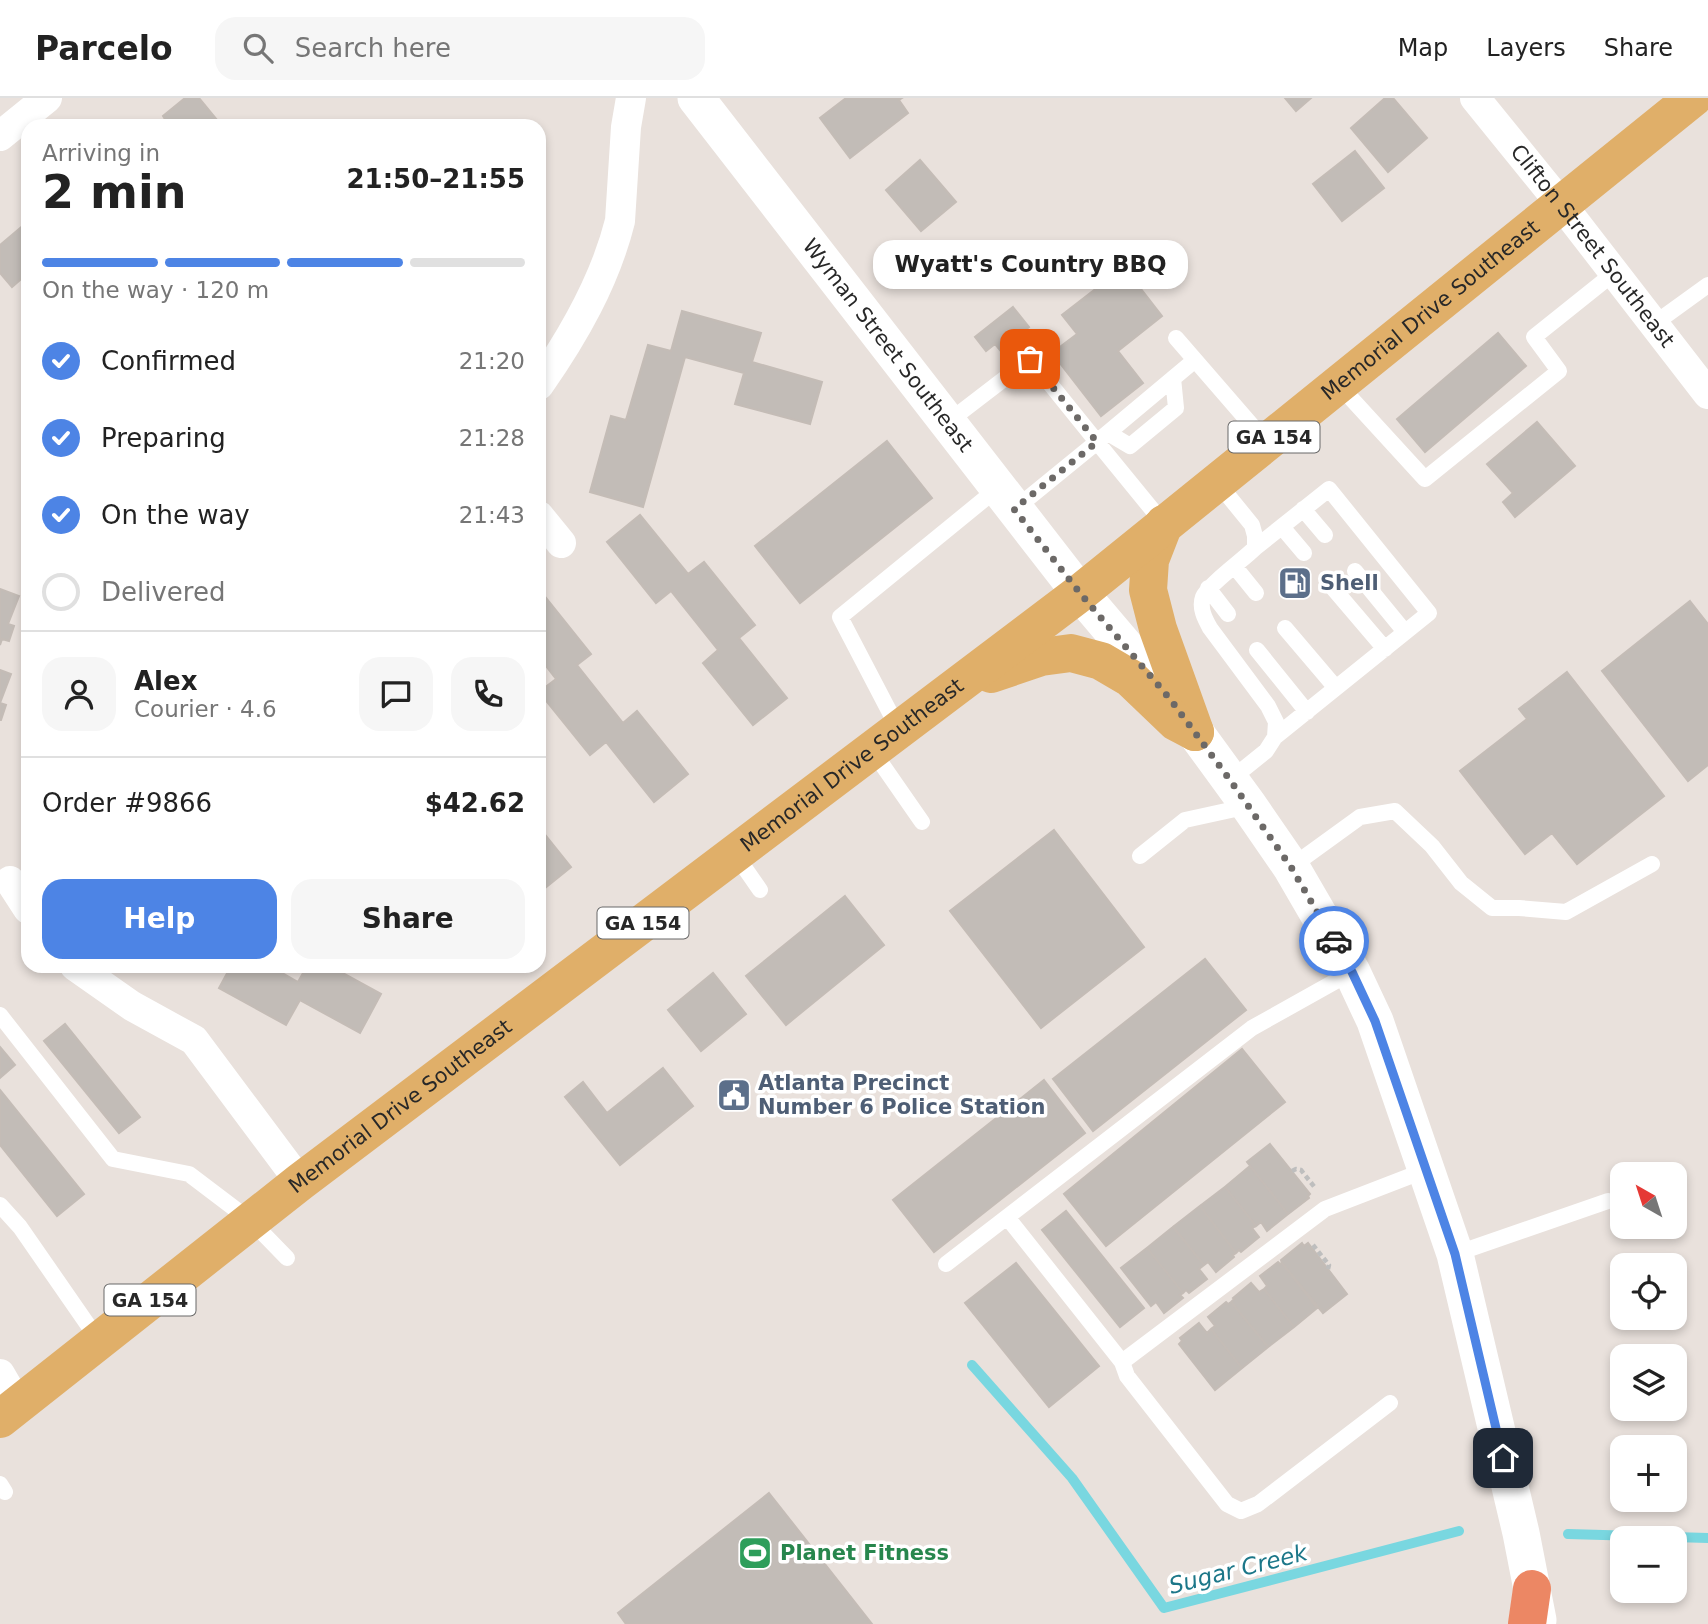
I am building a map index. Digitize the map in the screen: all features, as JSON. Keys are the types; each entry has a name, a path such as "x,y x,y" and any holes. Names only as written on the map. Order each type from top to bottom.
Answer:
{"main road":[{"name":"Memorial Drive Southeast","path":"6,1399 99,1341 300,1182 1080,593 1693,98"},
{"path":"1164,524 1150,560 1148,590 1158,629 1195,732"},
{"path":"956,687 1041,657 1071,653 1101,661 1130,678 1176,722 1195,732"}],"street":[{"path":"0,136 47,98"},
{"path":"546,375 567,346 596,289 617,233 631,98"},
{"name":"Wyman Street Southeast","path":"696,98 1080,593 1195,732 1291,867 1352,972 1375,1021 1455,1254 1521,1533 1532,1612"},
{"name":"Clifton Street Southeast","path":"1475,98 1708,394"},
{"path":"546,525 561,543"},
{"path":"3,879 21,901"},
{"path":"85,973 132,1006 194,1040 300,1182"}],"lane":[{"path":"1338,384 1425,479 1559,371 1534,337 1614,273"},
{"path":"1654,324 1708,285"},
{"path":"1176,338 1267,443"},
{"path":"948,422 1030,359 1102,438 1164,524"},
{"path":"922,822 886,740 840,617 1006,498 1102,438 1195,360"},
{"path":"1102,438 1130,446 1176,408 1173,377"},
{"path":"1217,482 1252,525 1255,548"},
{"path":"1140,856 1185,820 1240,793 1275,737 1429,612 1329,489 1208,588 1202,599 1203,615 1210,628 1268,706 1276,722 1275,737"},
{"path":"1303,509 1325,536"},
{"path":"1282,527 1304,553"},
{"path":"1235,567 1256,593"},
{"path":"1355,571 1405,632"},
{"path":"1208,588 1228,614"},
{"path":"1334,588 1385,649"},
{"path":"1285,628 1336,688"},
{"path":"1257,650 1307,712"},
{"path":"1291,867 1360,817 1395,811 1432,846 1461,883 1492,908 1566,912 1652,864"},
{"path":"735,854 760,890"},
{"path":"946,1264 1252,1028 1352,972"},
{"path":"0,1015 113,1159 189,1174 251,1221 287,1258"},
{"path":"1122,1362 1329,1207 1426,1170"},
{"path":"1455,1254 1608,1201"},
{"path":"0,1205 20,1227 99,1341"},
{"path":"1007,1217 1122,1362 1127,1376 1227,1504 1241,1511 1258,1504 1390,1403"}],"path":[{"path":"1292,1171 1301,1170 1329,1207"}],"building":[{"path":"185,98 199,98 216,119 165,119 163,116"},
{"path":"846,98 902,98 899,100 908,113 850,158 820,118"},
{"path":"1285,98 1311,98 1296,111"},
{"path":"1385,98 1393,98 1427,138 1388,172 1351,128"},
{"path":"1355,151 1384,188 1342,221 1313,184"},
{"path":"920,160 956,202 921,231 886,190"},
{"path":"21,227 21,279 12,287 0,273 0,245"},
{"path":"1124,267 1162,316 1118,351 1143,383 1101,416 1052,353 1077,334 1062,315"},
{"path":"1013,307 1029,327 1000,350 995,344 986,351 975,337"},
{"path":"682,311 761,333 752,362 822,382 810,424 735,404 744,373 685,357 643,507 590,492 611,416 626,420 648,345 671,351"},
{"path":"1498,333 1526,366 1425,452 1397,419"},
{"path":"1537,422 1575,466 1515,517 1503,502 1513,493 1487,464"},
{"path":"887,441 932,498 800,603 755,546"},
{"path":"640,515 688,574 704,562 755,625 739,638 787,698 753,725 703,663 718,650 671,591 656,603 607,542"},
{"path":"0,589 19,596 8,624 14,626 9,641 2,639 0,645"},
{"path":"546,598 591,654 577,665 623,723 637,711 688,774 654,802 606,742 590,755 546,701 546,687 556,679 546,666"},
{"path":"1690,601 1708,624 1708,765 1688,781 1602,671"},
{"path":"0,670 11,674 0,703"},
{"path":"1567,672 1664,796 1577,864 1552,833 1525,854 1460,771 1527,719 1519,709"},
{"path":"0,703 6,705 1,720 0,720"},
{"path":"1054,830 1144,947 1041,1028 950,911"},
{"path":"546,836 571,867 546,887"},
{"path":"845,896 884,945 786,1025 746,976"},
{"path":"1205,959 1246,1010 1093,1131 1053,1079"},
{"path":"227,973 282,973 298,982 303,973 343,973 381,994 360,1033 300,1000 286,1025 219,988"},
{"path":"713,973 746,1014 701,1051 668,1010"},
{"path":"65,1024 140,1117 119,1133 44,1041"},
{"path":"0,1047 15,1065 0,1078"},
{"path":"1242,1049 1285,1102 1106,1246 1064,1194"},
{"path":"663,1068 693,1106 620,1165 565,1097 583,1082 607,1113"},
{"path":"1044,1080 1085,1133 934,1252 893,1200"},
{"path":"0,1090 84,1194 57,1216 0,1145"},
{"path":"1270,1144 1310,1194 1309,1198 1288,1214 1247,1162"},
{"path":"1250,1166 1288,1214 1267,1231 1261,1222 1256,1226 1225,1187"},
{"path":"1225,1187 1256,1226 1252,1228 1259,1237 1241,1252 1239,1250 1236,1253 1200,1206"},
{"path":"1200,1206 1236,1253 1216,1272 1208,1262 1204,1265 1173,1227"},
{"path":"1066,1211 1144,1308 1120,1327 1042,1230"},
{"path":"1173,1227 1204,1265 1199,1269 1207,1279 1189,1293 1186,1290 1183,1293 1147,1248"},
{"path":"1302,1243 1304,1246 1308,1243 1347,1294 1323,1313 1281,1260"},
{"path":"1147,1248 1183,1293 1180,1295 1183,1298 1164,1313 1156,1302 1151,1306 1121,1268"},
{"path":"1278,1262 1282,1263 1317,1308 1294,1327 1264,1289 1267,1286 1260,1276"},
{"path":"1016,1263 1099,1366 1049,1407 965,1303"},
{"path":"1251,1283 1259,1292 1264,1289 1294,1327 1268,1347 1231,1302"},
{"path":"1226,1302 1231,1302 1268,1347 1242,1368 1211,1329 1215,1326 1208,1317"},
{"path":"1199,1323 1207,1333 1211,1329 1242,1368 1215,1390 1179,1344 1182,1341 1180,1338"},
{"name":"Planet Fitness","path":"769,1493 872,1624 626,1624 618,1613"}],"waterway":[{"name":"Sugar Creek","path":"972,1365 1072,1478 1164,1608 1459,1531"},
{"name":"Sugar Creek","path":"1568,1534 1708,1538"}],"way so far":[{"path":"1030,359 1097,442 1014,509 1080,593 1170,699 1291,867 1334,941"}],"place":[{"name":"Wyatt's Country BBQ","path":"1030,359"},
{"name":"Shell","path":"1295,583"},
{"name":"Atlanta Precinct Number 6 Police Station","path":"734,1095"},
{"name":"Planet Fitness","path":"755,1553"}],"route":[{"path":"1334,941 1375,1021 1455,1254 1503,1458"}]}
